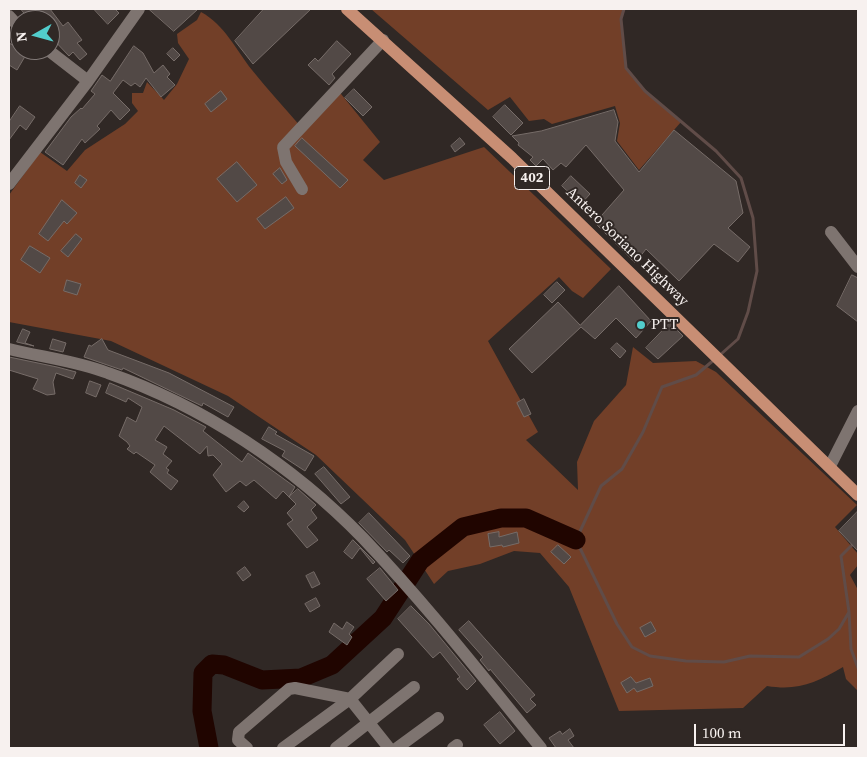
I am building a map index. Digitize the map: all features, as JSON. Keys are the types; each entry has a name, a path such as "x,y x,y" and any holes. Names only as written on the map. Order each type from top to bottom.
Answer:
{"main road":[{"name":"Antero Soriano Highway","path":"347,9 512,158 858,494"}],"street":[{"path":"9,184 88,81 139,9"},
{"path":"302,189 286,162 283,147 383,40"},
{"path":"60,59 88,81"},
{"path":"831,232 858,267"},
{"path":"9,349 106,372 173,400 248,443 318,497 362,537 411,591 541,748"},
{"path":"830,466 858,411"},
{"path":"284,748 350,699 398,654"},
{"path":"336,748 414,687"},
{"path":"247,748 238,740 239,732 290,689 295,688 350,699 389,748"},
{"path":"397,748 438,718"}],"shaded area":[{"path":"371,9 624,9 621,19 627,68 645,91 681,122 639,170 617,141 620,123 615,106 552,124 544,119 529,121 510,97 488,110"},
{"path":"201,12 217,24 230,38 252,70 301,127 337,89 380,142 363,160 384,180 484,147 611,269 583,298 572,291 559,277 488,341 538,432 526,440 578,490 577,462 594,421 626,385 633,347 653,363 696,361 716,372 857,505 835,527 858,554 858,565 850,575 858,590 858,691 846,679 843,667 815,681 798,686 767,686 743,708 619,711 569,587 540,553 514,551 480,564 448,571 434,584 405,540 316,455 228,396 111,341 9,322 9,195 40,152 67,171 85,150 125,124 138,111 132,103 132,93 143,93 147,82 164,100 177,84 189,59 178,43 177,34 197,20"}],"building":[{"path":"21,9 51,10 22,10"},
{"path":"94,9 115,9 119,13 108,24"},
{"path":"149,9 198,9 174,31"},
{"path":"264,9 311,9 253,64 235,41"},
{"path":"60,22 63,26 68,22 82,40 77,43 87,54 80,60 73,52 69,56 60,47"},
{"path":"337,41 351,54 332,74 335,78 329,85 308,65 315,58 318,61"},
{"path":"9,43 10,60 23,60 17,70 9,65"},
{"path":"134,46 143,53 154,73 163,65 170,74 167,77 175,85 161,97 146,78 140,87 135,83 131,86 123,80 113,93 130,110 120,120 111,110 97,126 100,129 85,143 82,139 63,165 45,152 71,117 82,109 95,94 91,91 102,75 110,81"},
{"path":"173,48 180,55 174,61 167,54"},
{"path":"354,89 372,107 363,116 345,98"},
{"path":"221,91 227,99 211,112 205,104"},
{"path":"505,105 523,123 511,135 493,117"},
{"path":"20,106 35,117 26,130 20,125 9,140 9,122"},
{"path":"614,110 618,122 615,141 639,172 674,130 736,181 743,213 728,228 750,247 738,262 714,244 679,281 646,249 635,263 595,223 624,190 586,145 566,167 561,163 553,170 543,159 536,166 530,160 533,157 518,145 519,143 512,136 541,131"},
{"path":"302,138 348,180 340,188 295,146"},
{"path":"460,138 465,144 455,152 451,146"},
{"path":"237,162 257,185 237,202 217,179"},
{"path":"280,168 287,180 282,184 273,174"},
{"path":"80,175 87,180 81,188 75,183"},
{"path":"571,176 590,194 581,204 562,186"},
{"path":"286,197 294,208 265,229 257,219"},
{"path":"62,200 77,213 67,224 64,221 48,241 39,234"},
{"path":"76,234 82,239 68,257 61,251"},
{"path":"30,246 50,258 40,273 21,260"},
{"path":"852,275 858,278 858,322 837,306"},
{"path":"67,280 81,284 77,295 64,291"},
{"path":"557,282 565,290 552,303 544,295"},
{"path":"619,286 651,321 636,338 616,318 595,339 581,327 532,373 509,349 558,302 580,325"},
{"path":"670,323 683,336 658,359 646,348"},
{"path":"23,329 30,332 25,343 34,346 17,342"},
{"path":"53,339 66,343 63,352 50,349"},
{"path":"102,339 108,350 169,373 234,407 228,417 203,403 202,406 123,368 122,370 84,357 89,345 91,346"},
{"path":"617,343 626,351 620,358 611,349"},
{"path":"9,357 76,372 73,379 56,373 53,382 55,394 47,395 33,389 38,379 9,370"},
{"path":"90,381 101,385 96,397 86,393"},
{"path":"110,383 174,410 206,427 203,431 242,462 248,453 295,487 289,497 283,491 276,499 254,480 246,486 240,481 226,492 213,475 222,464 213,455 208,456 207,446 200,454 164,426 155,440 167,447 163,454 172,461 166,468 169,470 167,473 178,481 171,490 150,472 155,465 136,452 134,454 127,449 130,446 119,436 127,417 136,422 142,407 128,398 126,402 106,393"},
{"path":"524,399 531,414 524,417 517,403"},
{"path":"269,427 277,432 275,434 314,456 305,471 282,456 285,451 262,439"},
{"path":"324,467 350,497 341,504 315,474"},
{"path":"298,489 316,505 311,510 317,518 307,527 318,540 307,548 287,524 293,520 287,513 296,504 289,497"},
{"path":"244,501 249,507 244,512 238,507"},
{"path":"858,511 858,551 839,531"},
{"path":"369,513 410,556 403,563 389,550 387,552 359,523"},
{"path":"499,532 499,537 517,532 519,543 503,547 502,545 490,547 488,534"},
{"path":"353,540 375,562 373,564 360,548 352,559 344,552"},
{"path":"558,545 571,557 564,564 551,552"},
{"path":"245,567 251,575 243,581 237,573"},
{"path":"380,568 398,590 386,601 367,579"},
{"path":"314,572 320,584 312,588 306,576"},
{"path":"316,598 320,606 310,612 305,604"},
{"path":"411,606 429,624 476,681 467,690 457,679 460,677 440,652 433,658 398,619"},
{"path":"469,621 535,695 530,699 536,705 527,713 490,669 489,671 480,660 483,657 459,630"},
{"path":"347,622 354,627 349,634 352,637 347,645 329,632 334,623 342,629"},
{"path":"651,622 656,631 645,637 640,628"},
{"path":"631,677 636,683 650,678 653,686 637,692 634,688 627,693 621,683"},
{"path":"500,712 515,731 500,744 484,725"},
{"path":"570,729 574,736 568,740 574,748 556,748 549,738 560,731 562,734"}],"waterway":[{"path":"624,9 621,19 626,68 645,91 716,151 741,178 753,218 757,271 748,312 738,339 720,355"},
{"path":"715,359 696,375 662,387 643,432 622,469 601,486 576,540 617,624 632,647 650,656 686,661 724,662 750,656 799,657 828,639 839,629 849,612 841,556 858,539"},
{"path":"209,748 202,711 203,673 212,664 224,665 262,680 301,678 332,665 383,618 420,561 463,527 501,518 526,518 576,540"},
{"path":"849,612 851,649 858,668"}],"place":[{"name":"PTT","path":"641,325"}]}
